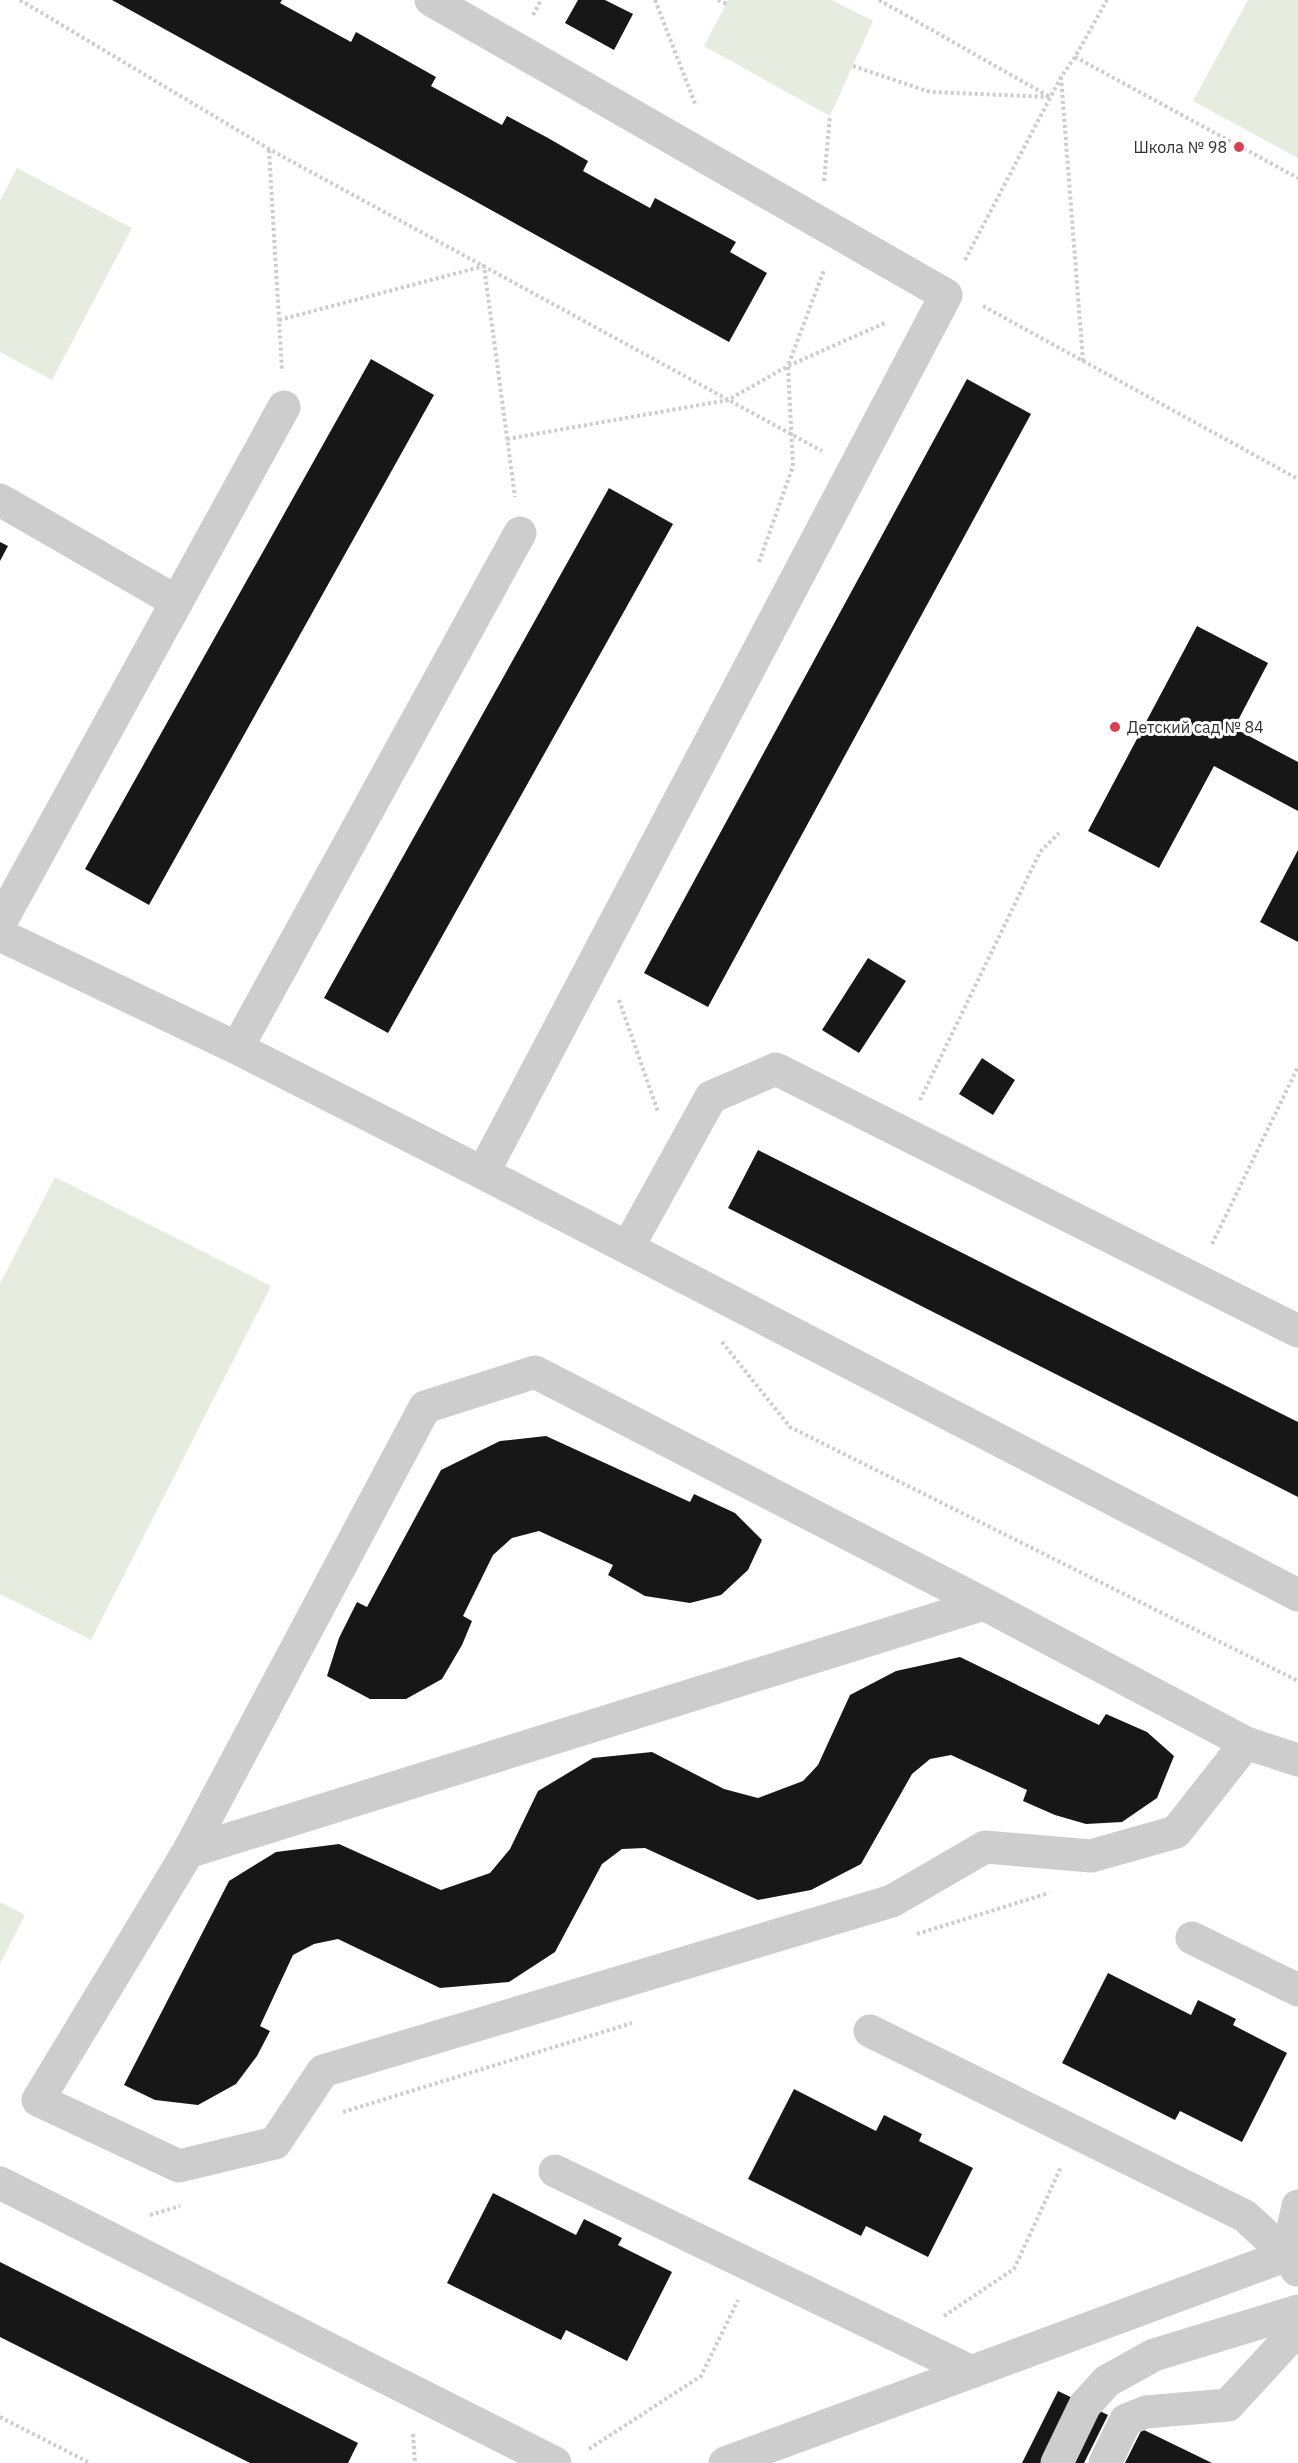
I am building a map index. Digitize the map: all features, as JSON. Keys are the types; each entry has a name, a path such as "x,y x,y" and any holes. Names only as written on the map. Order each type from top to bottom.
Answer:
{"lane":[{"path":"431,0 946,296 483,1173"},
{"path":"0,923 284,407"},
{"path":"0,500 177,602"},
{"path":"237,1048 520,533"},
{"path":"0,934 237,1048 483,1173 1298,1595"},
{"path":"628,1247 711,1097 776,1069 1298,1331"},
{"path":"1246,1743 1176,1832 1091,1856 985,1847 892,1901 323,2071 275,2143 179,2166 38,2100 188,1852 425,1407 535,1372 984,1604 1246,1743 1298,1760"},
{"path":"188,1852 984,1604"},
{"path":"1192,1938 1298,1990"},
{"path":"870,2031 1245,2216 1292,2263"},
{"path":"555,2171 754,2269 972,2372"},
{"path":"0,2183 98,2233 504,2452 555,2463"},
{"path":"1292,2263 1298,2206"},
{"path":"725,2463 972,2372 1292,2263"},
{"path":"1057,2463 1085,2405 1107,2381 1154,2355 1298,2311"},
{"path":"1105,2463 1126,2420 1146,2412 1228,2405 1298,2329"}],"path":[{"path":"20,0 269,149 854,469"},
{"path":"655,0 698,112 687,148"},
{"path":"718,0 726,4"},
{"path":"879,0 1051,97"},
{"path":"946,296 1061,77 1107,0"},
{"path":"1075,57 1298,178"},
{"path":"853,66 930,92 1051,97"},
{"path":"1061,77 1083,361"},
{"path":"759,567 760,556 793,466 788,366 830,228 830,116"},
{"path":"269,149 284,407"},
{"path":"279,320 484,266"},
{"path":"484,266 520,533"},
{"path":"507,438 728,400 788,366 946,296 973,300 1298,479"},
{"path":"904,1133 1040,852 1059,833"},
{"path":"602,948 674,1161"},
{"path":"1195,1278 1298,1067"},
{"path":"720,1340 790,1427 1298,1682"},
{"path":"913,1936 1049,1893"},
{"path":"333,2115 640,2020"},
{"path":"906,2341 1014,2269 1077,2133"},
{"path":"98,2233 185,2204"},
{"path":"588,2451 701,2376 754,2269"},
{"path":"0,2417 90,2463"}],"shaded area":[{"path":"728,0 832,0 873,21 830,116 704,46"},
{"path":"1248,0 1298,0 1298,158 1193,101"},
{"path":"17,168 132,228 52,380 0,352 0,201"},
{"path":"55,1177 271,1286 91,1640 0,1594 0,1284"},
{"path":"0,1902 25,1915 0,1964"}],"building":[{"path":"112,0 282,0 280,3 351,42 356,32 436,77 431,86 502,125 507,116 548,138 588,161 583,171 650,208 655,198 736,242 730,252 767,273 729,342"},
{"path":"578,0 605,0 633,14 614,50 565,23"},
{"path":"371,359 434,395 149,905 85,869"},
{"path":"967,379 1031,414 708,1007 644,973"},
{"path":"609,488 673,524 388,1033 324,998"},
{"path":"0,542 8,546 0,561"},
{"path":"1197,626 1268,663 1234,728 1298,762 1298,811 1214,766 1159,868 1088,831"},
{"path":"1298,850 1298,942 1260,922"},
{"path":"868,958 906,981 859,1053 822,1030"},
{"path":"982,1058 1015,1080 993,1115 959,1094"},
{"path":"758,1150 1298,1422 1298,1497 728,1208"},
{"path":"546,1436 690,1502 694,1494 735,1513 762,1540 748,1570 721,1595 690,1603 645,1596 608,1575 613,1565 539,1531 512,1538 493,1555 463,1616 472,1621 462,1645 442,1679 406,1699 370,1699 327,1676 339,1638 357,1602 367,1607 441,1470 500,1441"},
{"path":"960,1657 1099,1725 1106,1714 1147,1732 1174,1756 1157,1798 1122,1822 1086,1824 1055,1815 1023,1801 1027,1790 951,1755 930,1759 912,1774 861,1864 811,1890 758,1900 645,1848 622,1849 602,1864 555,1952 509,1982 440,1988 338,1939 314,1944 293,1955 260,2026 270,2031 257,2056 236,2084 198,2105 155,2100 124,2085 229,1881 276,1852 339,1844 441,1890 490,1873 510,1849 538,1791 593,1758 652,1752 724,1789 758,1798 803,1781 818,1765 850,1695 896,1671"},
{"path":"1108,1973 1191,2015 1198,2000 1236,2019 1233,2025 1287,2053 1242,2142 1180,2111 1175,2120 1062,2063"},
{"path":"794,2089 876,2131 884,2115 922,2134 919,2141 973,2168 928,2257 866,2226 861,2236 748,2179"},
{"path":"493,2193 576,2235 584,2219 622,2238 618,2245 672,2272 627,2361 566,2330 561,2340 447,2283"},
{"path":"0,2262 358,2443 348,2463 250,2463 0,2337"},
{"path":"1058,2391 1108,2415 1084,2463 1022,2463"},
{"path":"1142,2429 1212,2463 1125,2463"}],"place":[{"name":"Школа № 98","path":"1239,147"},
{"name":"Детский сад № 84","path":"1115,727"}]}
